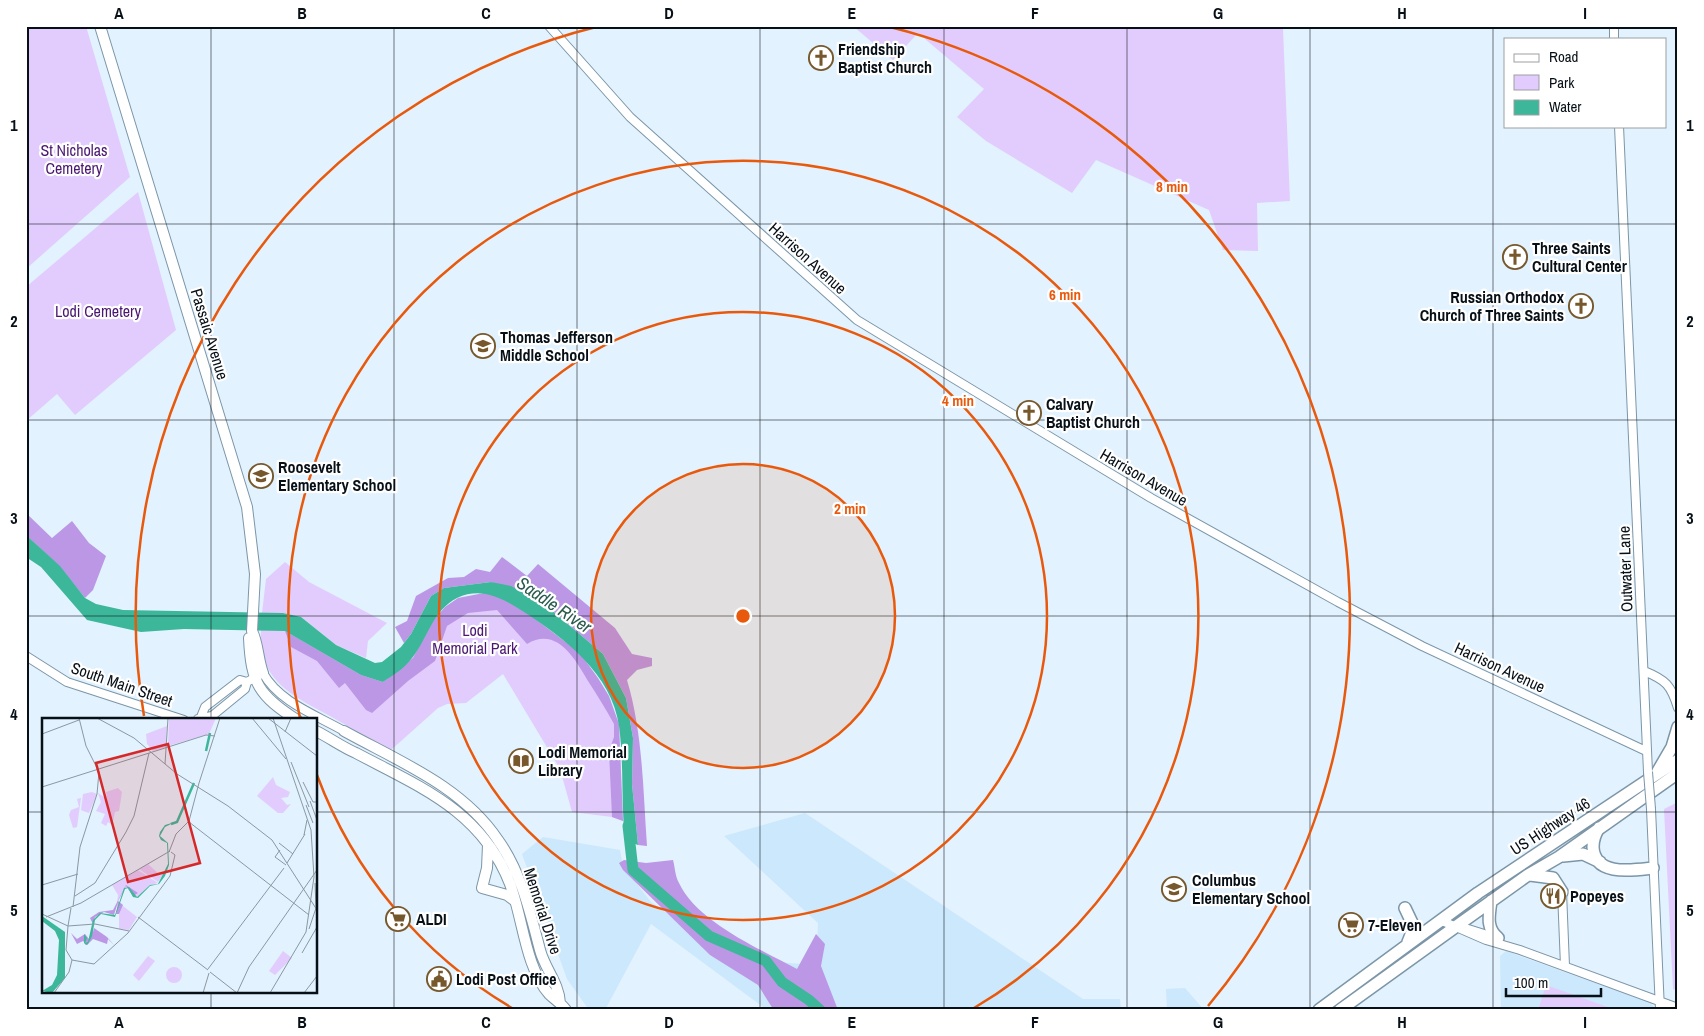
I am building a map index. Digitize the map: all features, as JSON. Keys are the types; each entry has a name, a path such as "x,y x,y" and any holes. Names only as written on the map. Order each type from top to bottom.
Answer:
{"highway":[{"path":"1651,775 1666,760 1678,728"},
{"name":"US Highway 46","path":"1319,1010 1440,920 1651,775 1678,760"},
{"name":"US Highway 46","path":"1340,1010 1528,875 1559,857 1608,820 1678,773"},
{"path":"1601,863 1594,852 1593,840 1597,831 1608,820"},
{"path":"1559,857 1583,854 1615,870 1653,868"},
{"path":"1528,875 1553,878 1562,892"},
{"path":"1491,902 1489,925 1491,933 1498,938"},
{"path":"1405,908 1414,926 1407,943"}],"main road":[{"name":"Passaic Avenue","path":"100,26 247,507 255,574 250,634 255,636 257,660 255,678 267,699 294,718"},
{"name":"Memorial Drive","path":"344,731 452,792 489,827 499,840 519,880 540,953 560,990 563,1006"},
{"name":"Memorial Drive","path":"318,732 445,801 470,821 488,844 506,874 527,945 538,973 549,994 563,1006"},
{"path":"488,844 487,868 482,888 507,895 515,901"}],"street":[{"name":"Harrison Avenue","path":"549,26 630,117 857,320 1151,498 1338,602 1422,646 1646,751"},
{"name":"Outwater Lane","path":"1618,128 1644,670 1646,751 1651,775 1653,868 1660,1006"},
{"name":"South Main Street","path":"26,656 67,682 178,718"},
{"path":"1644,670 1662,678 1671,688 1678,708"},
{"path":"199,718 212,716 245,689 255,678"},
{"path":"199,718 212,701 240,680 255,678 271,686 283,697 344,731"},
{"path":"1562,892 1565,966"},
{"path":"1440,920 1486,940 1565,966 1660,1006 1678,1008"},
{"path":"1456,926 1478,930 1520,950"}],"shaded area":[{"path":"26,513 52,538 72,521 89,543 106,556 93,590 85,598 59,566 26,535"},
{"path":"502,557 527,576 538,564 615,628 632,654 652,658 652,666 637,670 627,680 639,741 647,846 638,845 632,784 633,738 626,698 603,654 550,609 491,582 444,588 431,596 411,634 404,643 395,627 407,621 416,596 448,578 464,577 476,569 490,572"},
{"path":"484,593 502,597 534,618 580,653 609,696 619,724 623,821 612,817 609,751 614,737 614,724 577,663 556,642 547,639 527,644 497,610 468,613 447,626 435,661 408,681 372,713 366,710 345,683 339,688 317,661 291,647 285,631 361,675 383,682 413,658 431,623 445,607 458,598"},
{"path":"805,813 1083,999 1120,999 1121,1010 767,1010 651,924 605,1010 589,1010 567,979 522,854 543,837 620,850 623,866 651,902 733,959 816,965 818,923 724,836"},
{"path":"624,860 646,863 673,860 679,883 700,910 731,933 797,969 816,934 825,944 821,966 838,1010 773,1009 758,985 710,955 623,870 619,863"},
{"path":"1506,951 1651,1003 1656,1010 1501,1010 1500,956"},
{"path":"1185,988 1204,1010 1167,1010 1166,989"}],"green space":[{"name":"St Nicholas Cemetery","path":"26,26 86,26 130,177 26,269"},
{"path":"853,26 1184,26 1184,29 1283,29 1290,201 1257,203 1258,251 1223,250 1209,210 1096,160 1072,193 986,141 957,117 984,89 918,33 893,60"},
{"name":"Lodi Cemetery","path":"138,192 176,330 75,415 57,394 26,421 26,287"},
{"path":"285,562 309,582 387,623 368,641 366,658 336,645 301,617 283,613 262,613 266,579"},
{"name":"Lodi Memorial Park","path":"484,593 580,653 619,724 623,821 612,817 572,812 560,769 503,674 466,703 447,704 438,708 391,750 291,693 271,674 265,662 261,647 261,630 285,631 383,682 431,623"},
{"path":"1678,802 1678,991 1673,989 1664,809"},
{"path":"1546,985 1616,1010 1538,1010"}],"water":[{"name":"Saddle River","path":"26,535 60,566 85,598 96,604 123,610 283,613 301,617 336,645 375,663 382,662 401,647 411,634 431,596 444,588 491,582 511,586 550,609 603,654 626,698 633,738 632,784 638,845 625,840 619,726 615,707 607,690 584,659 570,646 555,633 509,603 492,596 475,593 457,598 449,603 436,617 418,650 409,662 383,682 361,675 285,631 184,629 141,632 87,620 41,567 26,557"}],"waterway":[{"name":"Saddle River","path":"628,826 633,870 709,936 766,961 782,982 809,1000 820,1010"}],"place":[{"name":"Friendship Baptist Church","path":"821,58"},
{"name":"Three Saints Cultural Center","path":"1515,257"},
{"name":"Russian Orthodox Church of Three Saints","path":"1581,306"},
{"name":"Thomas Jefferson Middle School","path":"483,346"},
{"name":"Calvary Baptist Church","path":"1029,413"},
{"name":"Roosevelt Elementary School","path":"261,476"},
{"name":"Lodi Memorial Library","path":"521,761"},
{"name":"Columbus Elementary School","path":"1174,889"},
{"name":"Popeyes","path":"1553,896"},
{"name":"ALDI","path":"398,919"},
{"name":"7-Eleven","path":"1351,925"},
{"name":"Lodi Post Office","path":"439,979"}]}
